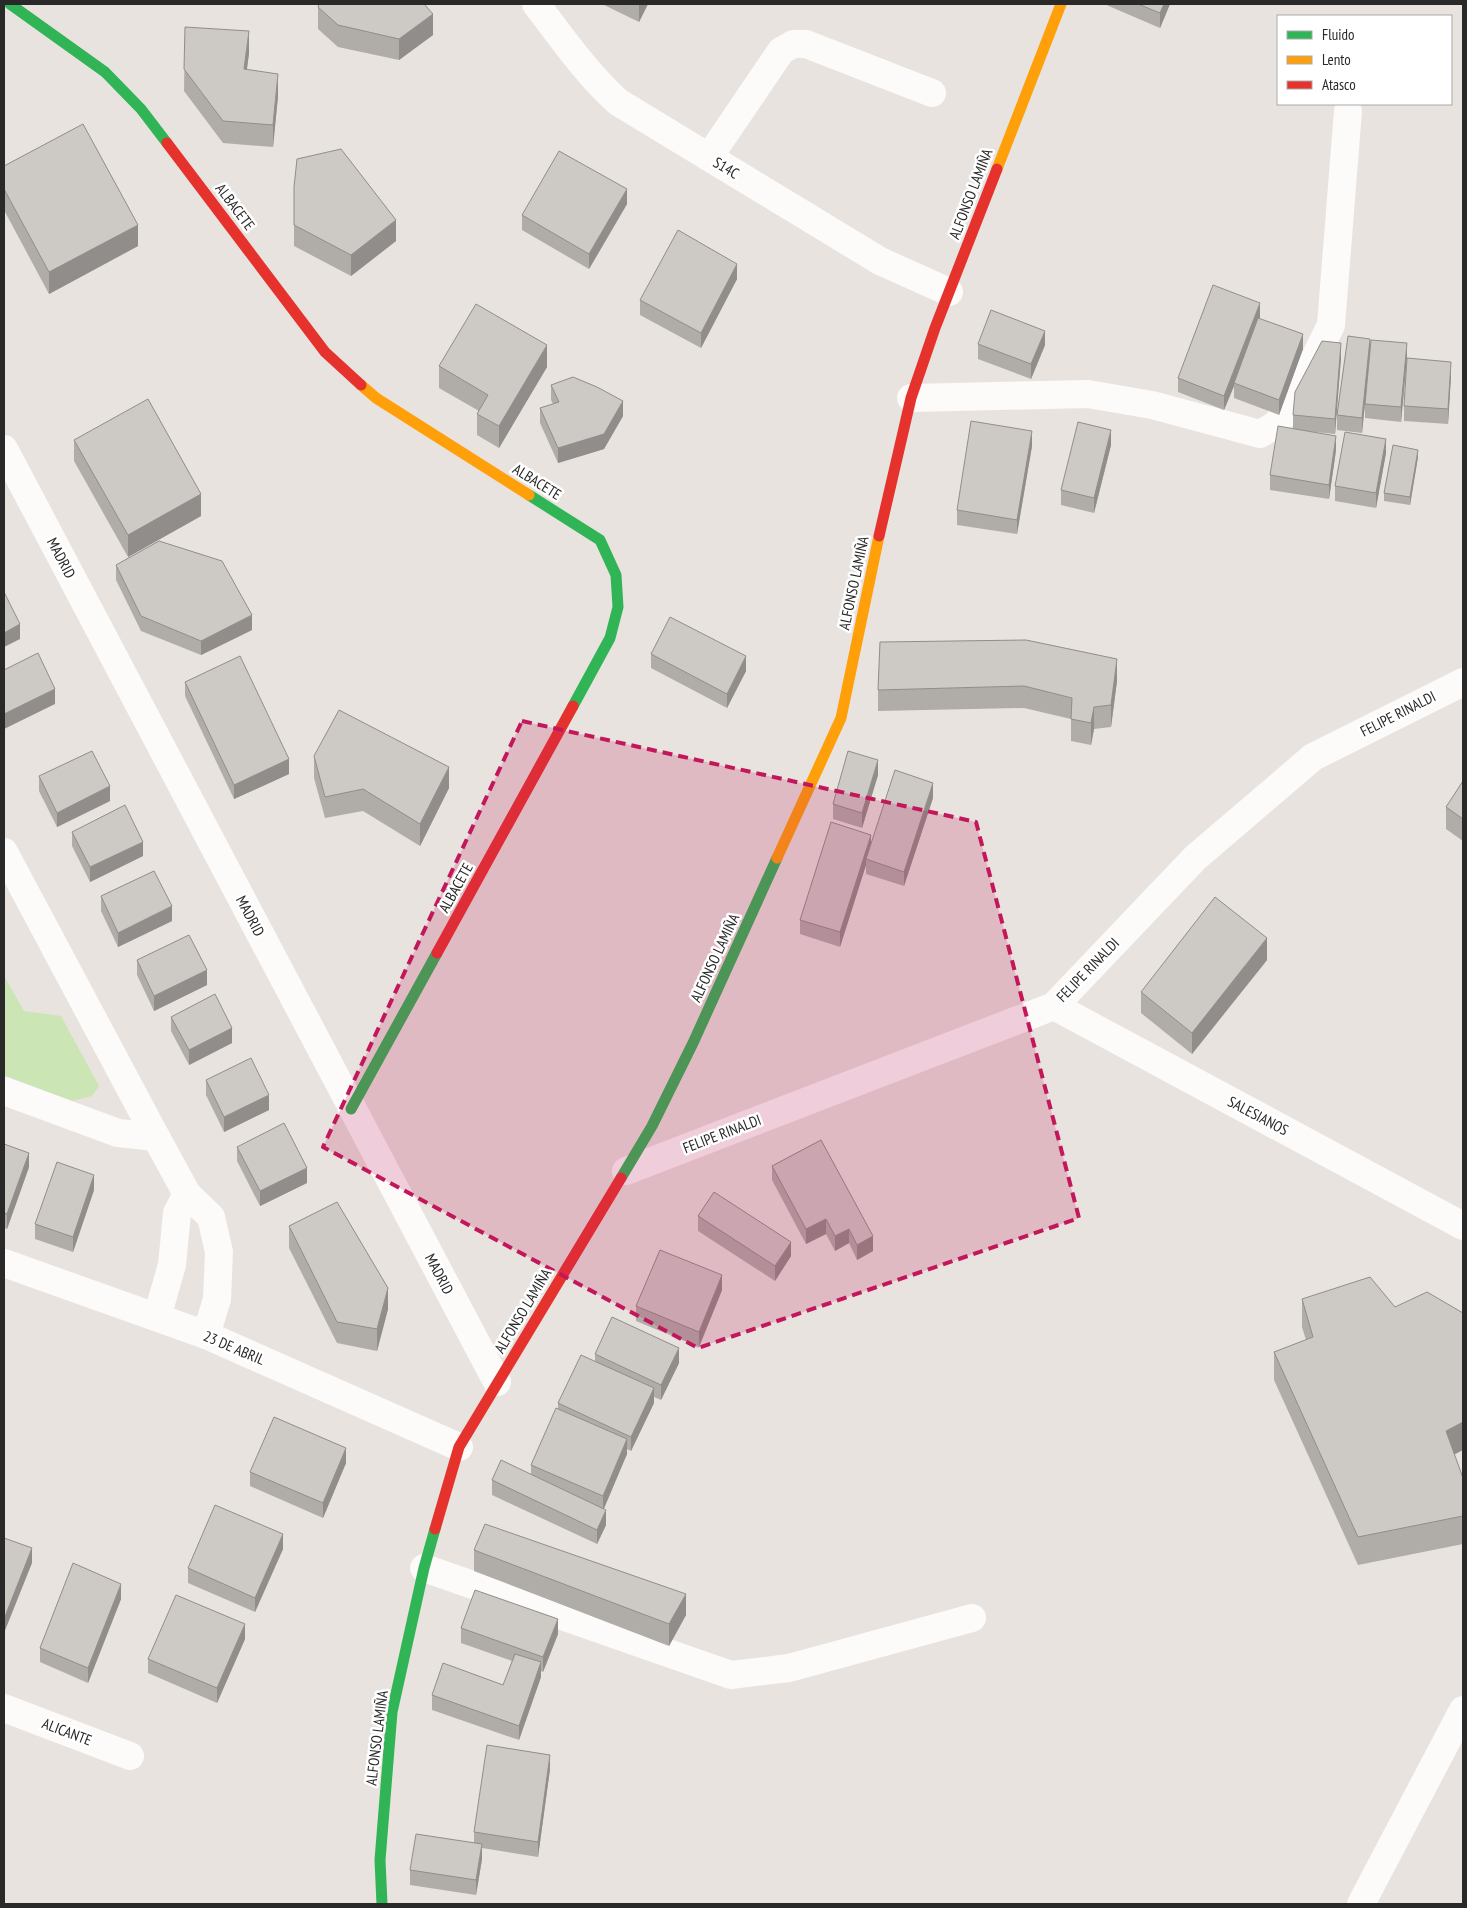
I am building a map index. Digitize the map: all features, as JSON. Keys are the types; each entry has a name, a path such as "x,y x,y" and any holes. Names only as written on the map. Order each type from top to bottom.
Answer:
{"street":[{"name":"ALBACETE","path":"10,4 106,72 142,109 324,352 376,398 600,540 616,575 618,608 610,638 351,1109"},
{"name":"S14C","path":"536,4 581,64 599,85 618,102 880,261 949,292"},
{"name":"ALFONSO LAMIÑA","path":"382,1904 380,1860 392,1712 424,1568 459,1447 652,1126 693,1043 841,718 882,520 911,398 949,292 1062,4"},
{"path":"709,157 782,51 793,44 806,44 932,93"},
{"path":"911,398 1088,394 1152,404 1260,434 1277,424 1300,388 1331,325 1348,111"},
{"name":"MADRID","path":"4,449 351,1109 497,1382"},
{"name":"FELIPE RINALDI","path":"626,1171 1054,1006 1195,858 1313,757 1463,682"},
{"path":"4,852 187,1194 211,1217 219,1252 217,1300 206,1335"},
{"name":"SALESIANOS","path":"1054,1006 1463,1226"},
{"path":"4,1092 118,1133 156,1137"},
{"path":"157,1317 172,1264 177,1213 187,1194"},
{"name":"23 DE ABRIL","path":"4,1263 206,1335 459,1447"},
{"path":"424,1568 731,1675 789,1668 972,1618"},
{"name":"ALICANTE","path":"4,1708 130,1756"},
{"path":"1361,1904 1463,1710"}],"highlighted area":[{"path":"522,721 976,822 1079,1218 698,1348 323,1147"}],"green space":[{"path":"4,976 24,1011 61,1016 99,1086 92,1096 72,1101 4,1075"}],"building":[{"path":"319,4 424,4 433,14 399,39 338,25 318,7"},
{"path":"1138,4 1164,4 1160,13"},
{"path":"185,27 249,31 244,69 278,74 273,125 223,121 184,69"},
{"path":"83,124 138,225 49,272 4,189 4,166"},
{"path":"341,149 396,220 351,255 294,225 294,187 297,159"},
{"path":"559,151 627,189 589,254 522,215"},
{"path":"678,230 737,264 701,333 640,300"},
{"path":"1213,285 1260,303 1224,396 1178,378"},
{"path":"476,304 547,345 499,426 477,414 488,395 439,366"},
{"path":"991,310 1045,331 1031,364 978,344"},
{"path":"1258,318 1303,334 1279,400 1234,383"},
{"path":"1348,336 1370,339 1362,418 1337,415"},
{"path":"1371,340 1407,343 1401,407 1365,404"},
{"path":"1322,341 1341,343 1335,419 1293,415 1295,392"},
{"path":"1407,358 1451,362 1448,409 1404,406"},
{"path":"573,377 623,401 604,434 558,448 540,408 559,402 551,385"},
{"path":"148,399 201,494 128,535 74,440"},
{"path":"971,421 1032,431 1017,520 957,510"},
{"path":"1078,422 1111,430 1094,498 1061,490"},
{"path":"1278,426 1336,436 1329,485 1270,475"},
{"path":"1345,432 1386,439 1376,493 1335,486"},
{"path":"1393,445 1418,450 1410,497 1384,493"},
{"path":"159,541 222,561 252,615 201,641 141,616 116,565"},
{"path":"4,592 20,624 4,633"},
{"path":"670,617 746,656 727,694 651,654"},
{"path":"1026,640 1117,659 1111,705 1094,707 1091,723 1071,719 1072,698 1024,686 878,690 880,642"},
{"path":"38,653 55,689 4,714 4,670"},
{"path":"240,656 289,759 234,785 185,682"},
{"path":"339,710 449,767 420,824 363,789 325,797 314,756"},
{"path":"92,751 110,786 57,813 39,776"},
{"path":"848,751 878,760 862,813 833,804"},
{"path":"895,770 933,783 904,872 866,859"},
{"path":"1463,781 1463,819 1446,807"},
{"path":"125,805 143,842 90,867 72,832"},
{"path":"831,822 871,835 840,932 800,920"},
{"path":"154,871 172,906 118,933 101,896"},
{"path":"1215,897 1267,938 1192,1033 1141,992"},
{"path":"189,935 207,970 154,996 137,960"},
{"path":"215,994 232,1028 189,1050 171,1017"},
{"path":"251,1058 269,1095 224,1117 206,1080"},
{"path":"284,1123 307,1168 260,1191 237,1147"},
{"path":"821,1140 873,1236 857,1245 849,1229 835,1236 826,1219 806,1229 772,1166"},
{"path":"4,1144 29,1153 7,1214 4,1213"},
{"path":"57,1162 94,1175 73,1237 35,1224"},
{"path":"714,1192 791,1242 775,1266 698,1216"},
{"path":"337,1202 388,1288 377,1329 337,1322 289,1226"},
{"path":"660,1250 722,1275 699,1332 636,1306"},
{"path":"1370,1277 1395,1307 1427,1292 1463,1313 1463,1422 1446,1431 1463,1478 1463,1516 1358,1537 1274,1352 1313,1337 1302,1299"},
{"path":"612,1317 679,1348 661,1385 595,1354"},
{"path":"581,1355 654,1388 631,1437 558,1403"},
{"path":"556,1408 627,1439 603,1496 531,1465"},
{"path":"274,1417 346,1448 323,1503 250,1472"},
{"path":"501,1460 606,1510 597,1530 492,1480"},
{"path":"215,1505 283,1534 255,1598 188,1568"},
{"path":"485,1524 686,1594 669,1624 474,1550"},
{"path":"4,1538 32,1548 4,1619"},
{"path":"73,1563 121,1584 88,1668 40,1648"},
{"path":"475,1590 558,1619 543,1657 461,1628"},
{"path":"176,1595 245,1624 217,1688 148,1659"},
{"path":"515,1654 541,1662 519,1726 432,1695 443,1663 503,1685"},
{"path":"487,1745 550,1755 538,1842 474,1832"},
{"path":"416,1834 482,1844 476,1880 410,1870"}],"traffic: fast":[{"path":"10,4 105,72 141,109 167,143"},
{"path":"529,495 600,540 616,575 618,607 610,638 573,706"},
{"path":"621,1178 652,1126 693,1043 777,858"},
{"path":"351,1109 437,953"},
{"path":"382,1904 380,1860 392,1712 424,1568 435,1529"}],"traffic: slow":[{"path":"997,169 1061,4"},
{"path":"361,385 376,398 529,495"},
{"path":"777,858 841,718 879,536"}],"traffic: jam":[{"path":"167,143 325,352 361,385"},
{"path":"879,536 911,398 935,328 997,169"},
{"path":"437,953 573,706"},
{"path":"435,1529 459,1447 621,1178"}]}
